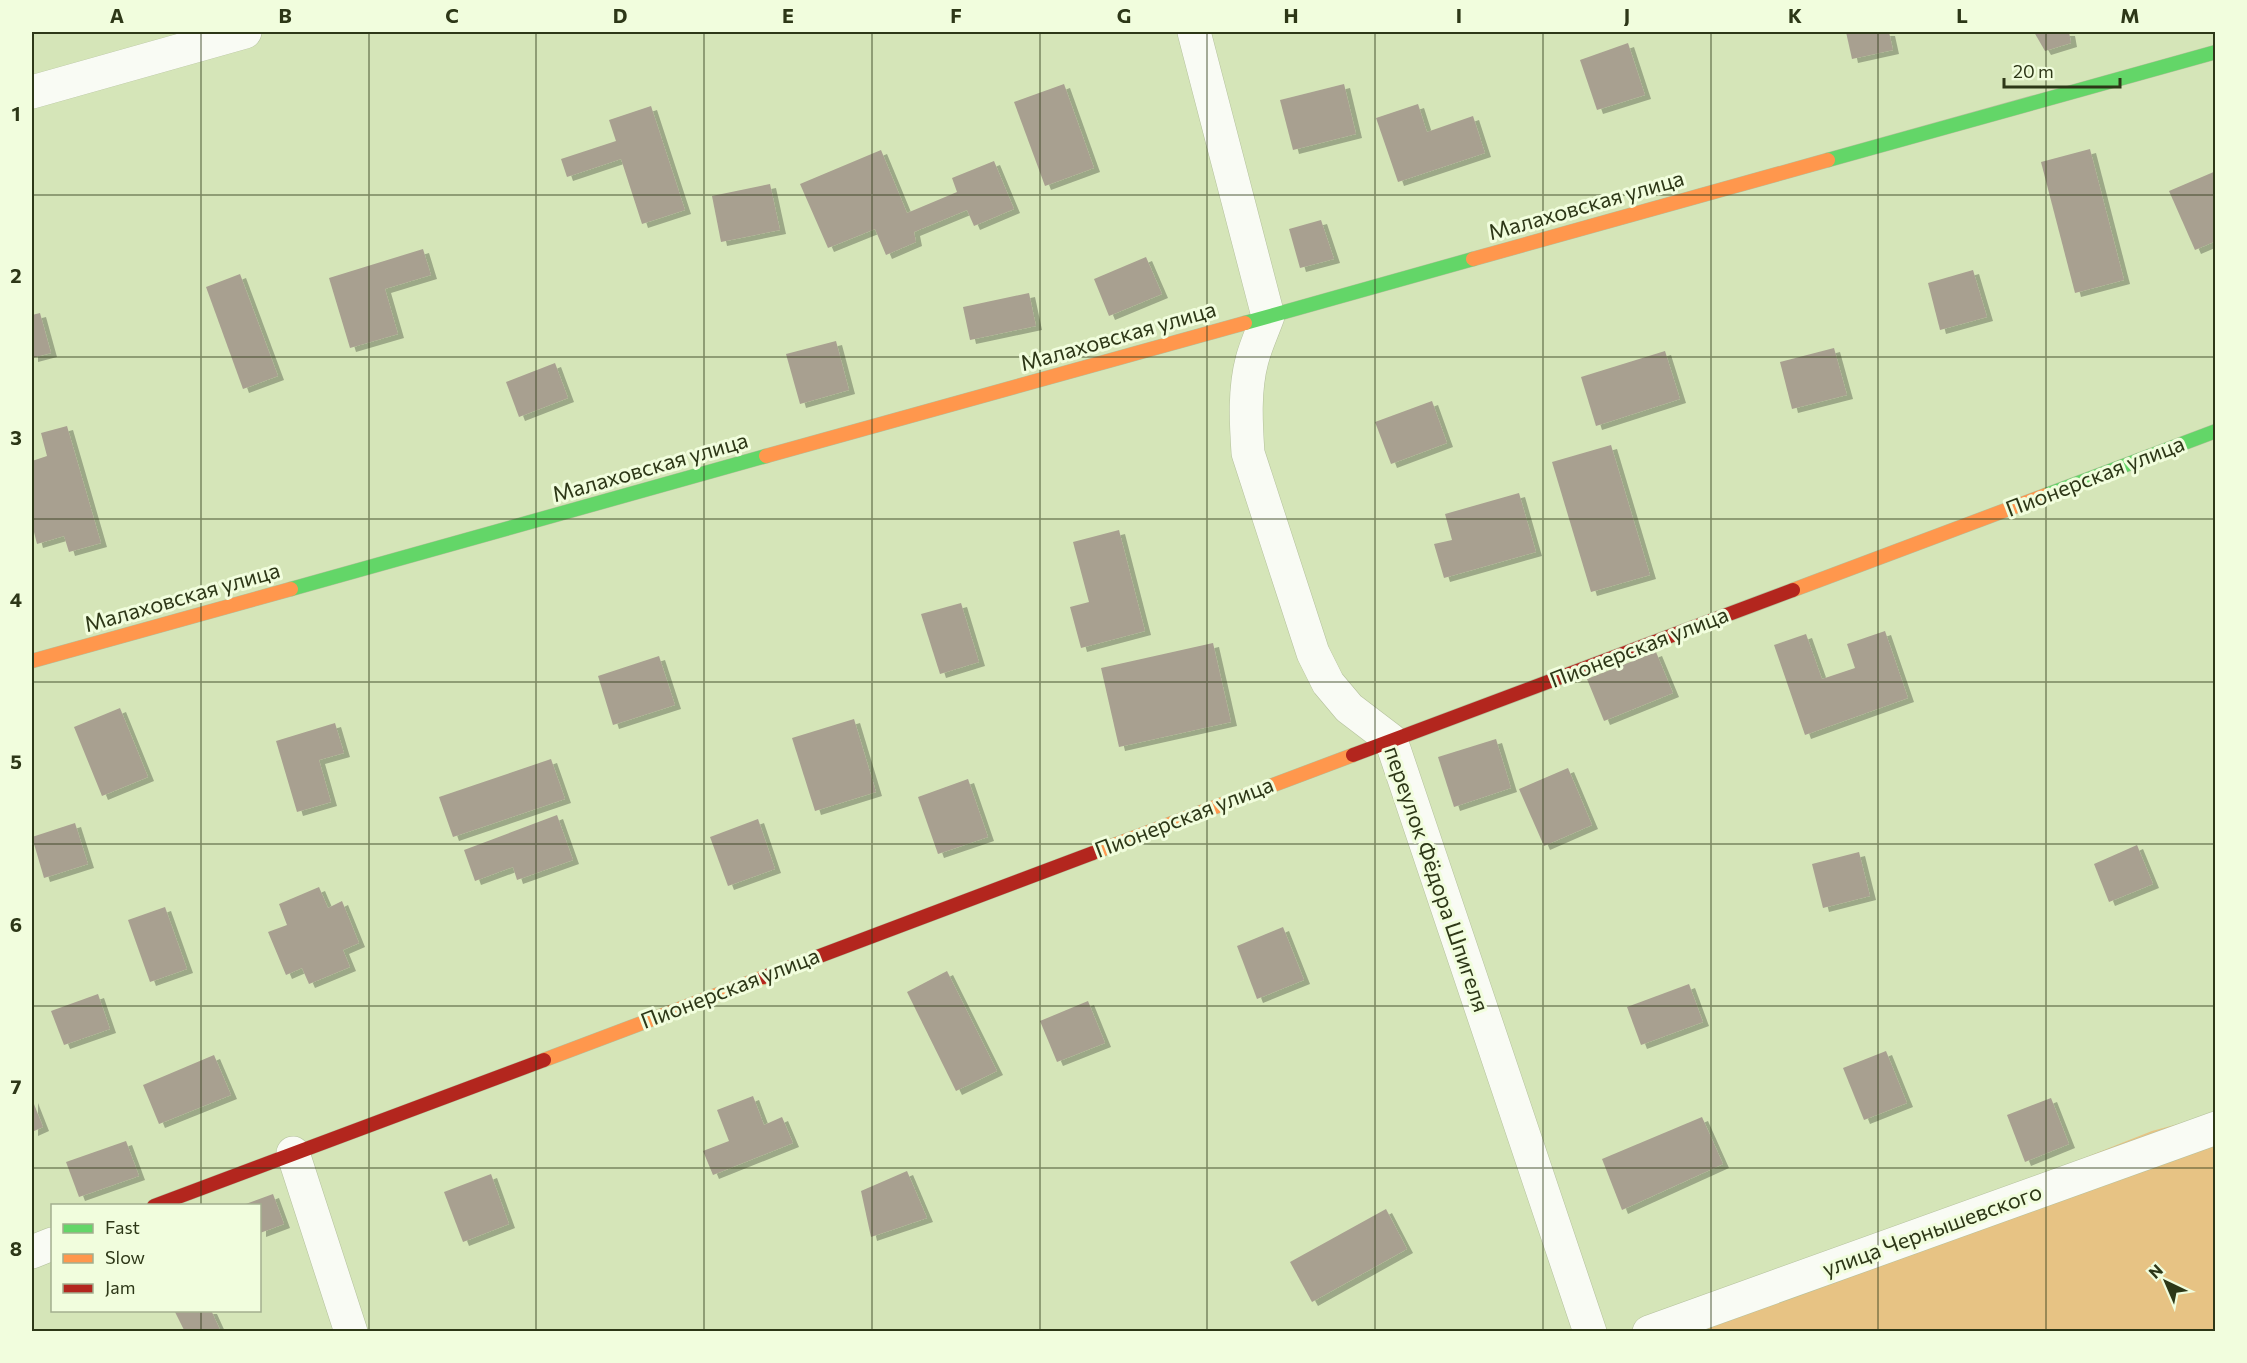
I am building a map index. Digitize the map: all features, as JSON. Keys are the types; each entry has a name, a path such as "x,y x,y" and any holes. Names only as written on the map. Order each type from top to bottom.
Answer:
{"street":[{"path":"32,92 245,32"},
{"path":"1194,32 1268,316"},
{"name":"Малаховская улица","path":"32,661 2216,52"},
{"name":"переулок Фёдора Шпигеля","path":"1268,316 1252,360 1248,382 1246,423 1248,453 1318,663 1328,683 1349,708 1391,740 1590,1332"},
{"name":"Пионерская улица","path":"159,1204 2216,431"},
{"name":"улица Чернышевского","path":"1649,1332 2216,1128"},
{"path":"293,1153 351,1332"},
{"path":"32,1252 51,1244"}],"shaded area":[{"path":"2215,1114 2215,1331 1644,1332 2152,1131"}],"building":[{"path":"1846,32 1889,32 1893,50 1852,59"},
{"path":"2034,32 2069,32 2071,43 2045,51"},
{"path":"1628,43 1645,95 1597,110 1580,60"},
{"path":"1064,84 1094,168 1045,186 1014,102"},
{"path":"1344,84 1356,134 1293,150 1280,100"},
{"path":"1418,104 1427,132 1473,116 1485,153 1398,182 1376,118"},
{"path":"651,106 685,210 642,224 621,159 567,177 561,159 616,141 609,120"},
{"path":"2090,149 2124,280 2075,293 2041,162"},
{"path":"881,150 907,213 957,192 952,178 994,161 1014,209 974,226 967,210 914,232 916,242 886,255 875,229 828,248 800,184"},
{"path":"2216,171 2216,241 2195,250 2169,191"},
{"path":"770,184 780,230 721,242 712,196"},
{"path":"1321,220 1334,259 1300,268 1289,229"},
{"path":"423,249 431,275 385,289 398,334 350,348 329,278"},
{"path":"1146,257 1162,294 1109,316 1094,279"},
{"path":"1973,270 1987,317 1940,330 1928,283"},
{"path":"240,274 278,376 243,389 206,287"},
{"path":"1029,293 1036,326 970,340 963,307"},
{"path":"40,313 51,353 32,358 32,315"},
{"path":"836,341 849,390 800,404 786,354"},
{"path":"1834,348 1847,395 1792,409 1780,362"},
{"path":"1665,351 1680,399 1596,426 1581,377"},
{"path":"555,363 568,398 519,417 506,382"},
{"path":"1432,401 1447,443 1391,464 1375,422"},
{"path":"67,426 101,543 69,552 64,536 37,544 32,524 32,461 47,456 41,433"},
{"path":"1611,445 1650,575 1591,592 1552,462"},
{"path":"1519,493 1536,552 1444,578 1434,544 1452,540 1445,514"},
{"path":"1119,530 1145,631 1081,648 1070,607 1089,602 1073,542"},
{"path":"961,603 979,662 940,674 921,614"},
{"path":"1885,631 1908,698 1805,735 1774,645 1806,634 1822,679 1855,668 1847,644"},
{"path":"1213,643 1231,722 1119,747 1101,668"},
{"path":"1656,652 1673,693 1604,721 1587,679"},
{"path":"659,656 675,705 613,725 598,676"},
{"path":"120,708 148,777 102,796 74,727"},
{"path":"854,719 876,792 815,811 792,738"},
{"path":"335,723 344,753 319,760 331,802 297,812 276,741"},
{"path":"1496,739 1511,788 1454,807 1438,757"},
{"path":"551,759 565,799 453,837 439,797"},
{"path":"1568,768 1592,825 1544,846 1519,789"},
{"path":"968,779 988,837 938,854 918,797"},
{"path":"557,815 573,860 517,880 513,867 475,881 464,850"},
{"path":"758,819 775,869 728,886 710,837"},
{"path":"75,823 88,864 44,878 32,837"},
{"path":"2137,845 2153,884 2109,902 2094,864"},
{"path":"1859,852 1870,896 1823,908 1812,864"},
{"path":"319,887 328,908 342,901 359,943 343,950 350,967 309,984 302,968 286,975 268,932 287,925 279,904"},
{"path":"165,907 187,969 150,982 128,920"},
{"path":"1283,927 1304,980 1257,999 1237,946"},
{"path":"947,971 997,1071 956,1091 907,992"},
{"path":"1689,984 1703,1022 1641,1045 1627,1007"},
{"path":"98,994 110,1029 64,1045 51,1011"},
{"path":"1088,1001 1105,1043 1057,1062 1040,1021"},
{"path":"1886,1051 1907,1103 1864,1120 1843,1068"},
{"path":"214,1055 231,1095 159,1124 143,1085"},
{"path":"753,1096 764,1125 782,1117 793,1143 713,1175 703,1151 729,1141 717,1110"},
{"path":"2051,1098 2069,1144 2025,1162 2007,1115"},
{"path":"32,1099 43,1127 32,1132"},
{"path":"1702,1117 1723,1164 1622,1210 1602,1159"},
{"path":"126,1141 139,1176 79,1197 66,1162"},
{"path":"907,1171 927,1218 871,1237 861,1191"},
{"path":"491,1174 509,1224 463,1242 444,1192"},
{"path":"273,1194 284,1224 261,1233 261,1204 246,1204"},
{"path":"1386,1209 1407,1249 1312,1302 1290,1262"},
{"path":"175,1312 212,1312 221,1332 185,1332"}],"traffic: fast":[{"path":"1828,160 2216,52"},
{"path":"1245,323 1473,259"},
{"path":"2046,495 2216,431"},
{"path":"291,589 766,456"}],"traffic: slow":[{"path":"1473,259 1828,160"},
{"path":"766,456 1245,323"},
{"path":"1793,590 2046,495"},
{"path":"32,661 291,589"},
{"path":"1093,853 1353,755"},
{"path":"544,1060 764,977"}],"traffic: jam":[{"path":"1353,755 1793,590"},
{"path":"764,977 1093,853"},
{"path":"159,1204 544,1060"}]}
